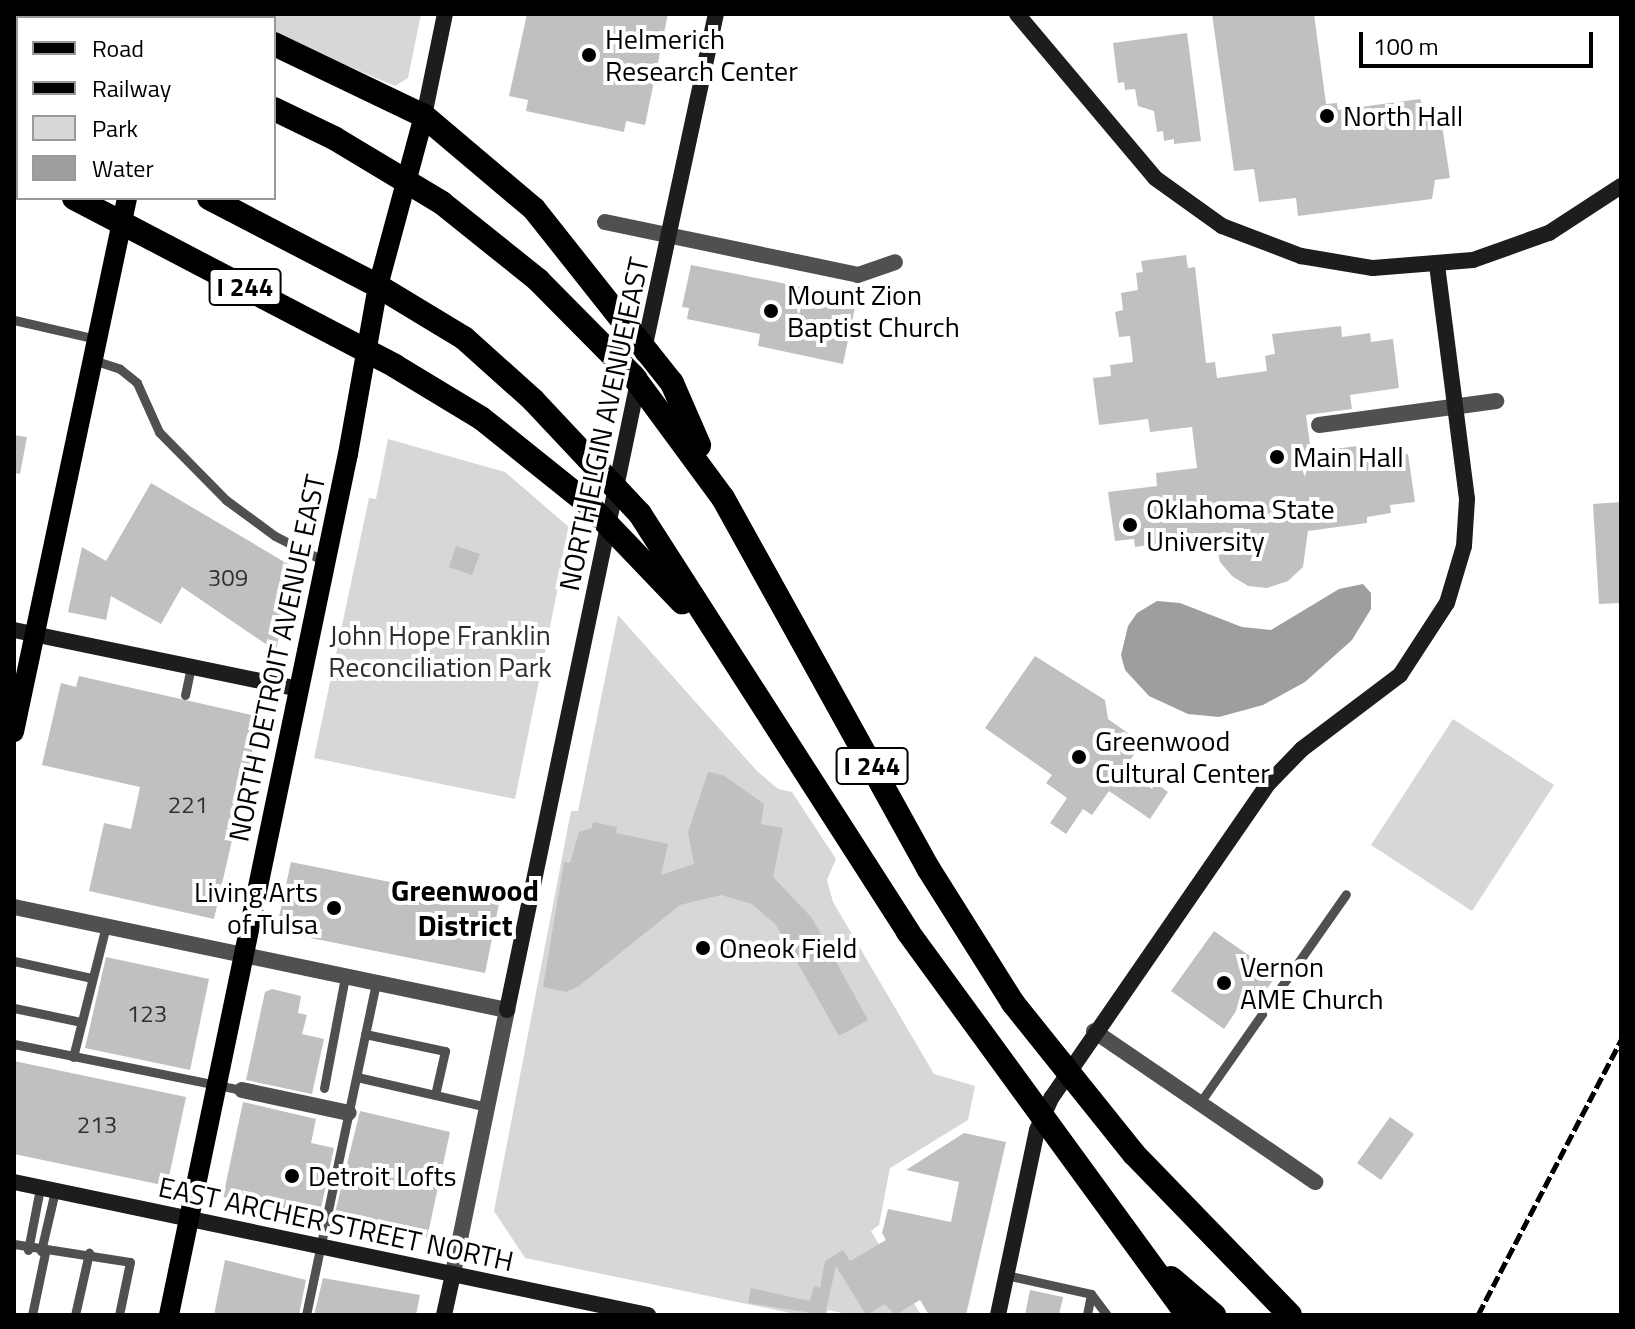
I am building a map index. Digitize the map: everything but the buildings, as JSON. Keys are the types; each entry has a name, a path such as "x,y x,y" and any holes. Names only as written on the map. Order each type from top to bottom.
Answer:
{"highway":[{"path":"276,45 424,116 534,209 623,316 672,383 723,498"},
{"name":"I 244","path":"276,110 367,157 442,203 538,280 612,352 674,428 723,498 928,868 1031,1028 1103,1120 1290,1315"},
{"path":"213,200 437,319 481,352 640,514 794,756"},
{"name":"I 244","path":"84,203 395,366 481,418 586,502 632,548 692,613 794,756 884,897 1002,1064 1187,1315"},
{"path":"1139,1250 1214,1315"}],"main road":[{"name":"NORTH DETROIT AVENUE EAST","path":"169,1315 326,562 378,286 424,116"},
{"path":"14,732 24,633 93,360 127,200"}],"street":[{"name":"NORTH DETROIT AVENUE EAST","path":"424,116 445,14"},
{"name":"NORTH ELGIN AVENUE EAST","path":"444,1315 716,14"},
{"path":"1017,14 1058,57 1127,151 1163,185 1222,226 1322,261 1373,268 1473,260 1528,242 1585,213 1621,186"},
{"path":"605,222 858,275 883,270 895,262"},
{"path":"998,1315 1037,1130 1094,1031 1268,784 1312,741 1390,684 1434,628 1457,575 1466,530 1466,483 1437,264"},
{"path":"1319,425 1496,401"},
{"path":"24,633 299,689"},
{"path":"14,907 507,1010"},
{"path":"1094,1031 1315,1182"},
{"path":"242,1090 349,1113"},
{"name":"EAST ARCHER STREET NORTH","path":"14,1182 648,1315"}],"lane":[{"path":"14,320 97,339"},
{"path":"93,360 120,369 137,383 159,432 226,500 287,543 326,562"},
{"path":"185,695 191,667"},
{"path":"1199,1104 1346,894"},
{"path":"73,1057 106,926"},
{"path":"14,961 92,978"},
{"path":"324,1088 345,977"},
{"path":"306,1315 376,983"},
{"path":"14,1008 81,1022"},
{"path":"365,1034 445,1051 435,1095"},
{"path":"14,1044 242,1090"},
{"path":"357,1077 487,1107"},
{"path":"28,1250 48,1189"},
{"path":"32,1315 43,1252 48,1189"},
{"path":"14,1244 28,1250 89,1253 130,1262 119,1315"},
{"path":"75,1315 89,1253"},
{"path":"1006,1275 1091,1294 1107,1315"},
{"path":"1087,1315 1091,1294"}],"green space":[{"path":"223,14 421,14 408,78 395,86 276,36 276,16"},
{"name":"John Hope Franklin Reconciliation Park","path":"388,439 505,472 570,528 515,799 314,758 369,498 376,499"},
{"name":"Oneok Field","path":"618,615 757,771 778,789 792,792 836,859 827,880 833,902 934,1074 975,1086 968,1120 890,1168 879,1225 871,1231 921,1315 852,1315 828,1310 826,1315 800,1315 525,1258 494,1211 571,811 578,811"},
{"path":"1453,719 1554,785 1472,911 1371,845"}],"water":[{"path":"1363,584 1371,593 1371,609 1352,640 1305,682 1263,705 1219,717 1188,714 1149,696 1125,670 1121,655 1128,626 1137,613 1157,601 1180,603 1242,627 1271,630 1339,589"}],"railway":[{"path":"1478,1315 1621,1040"}],"place":[{"name":"Helmerich Research Center","path":"589,55"},
{"name":"North Hall","path":"1327,116"},
{"name":"Mount Zion Baptist Church","path":"771,311"},
{"name":"Main Hall","path":"1277,457"},
{"name":"Oklahoma State University","path":"1130,525"},
{"name":"Greenwood Cultural Center","path":"1079,757"},
{"name":"Living Arts of Tulsa","path":"334,908"},
{"name":"Oneok Field","path":"703,948"},
{"name":"Vernon AME Church","path":"1224,983"},
{"name":"Detroit Lofts","path":"292,1176"}],"district":[{"name":"Greenwood District","path":"465,907"}]}
